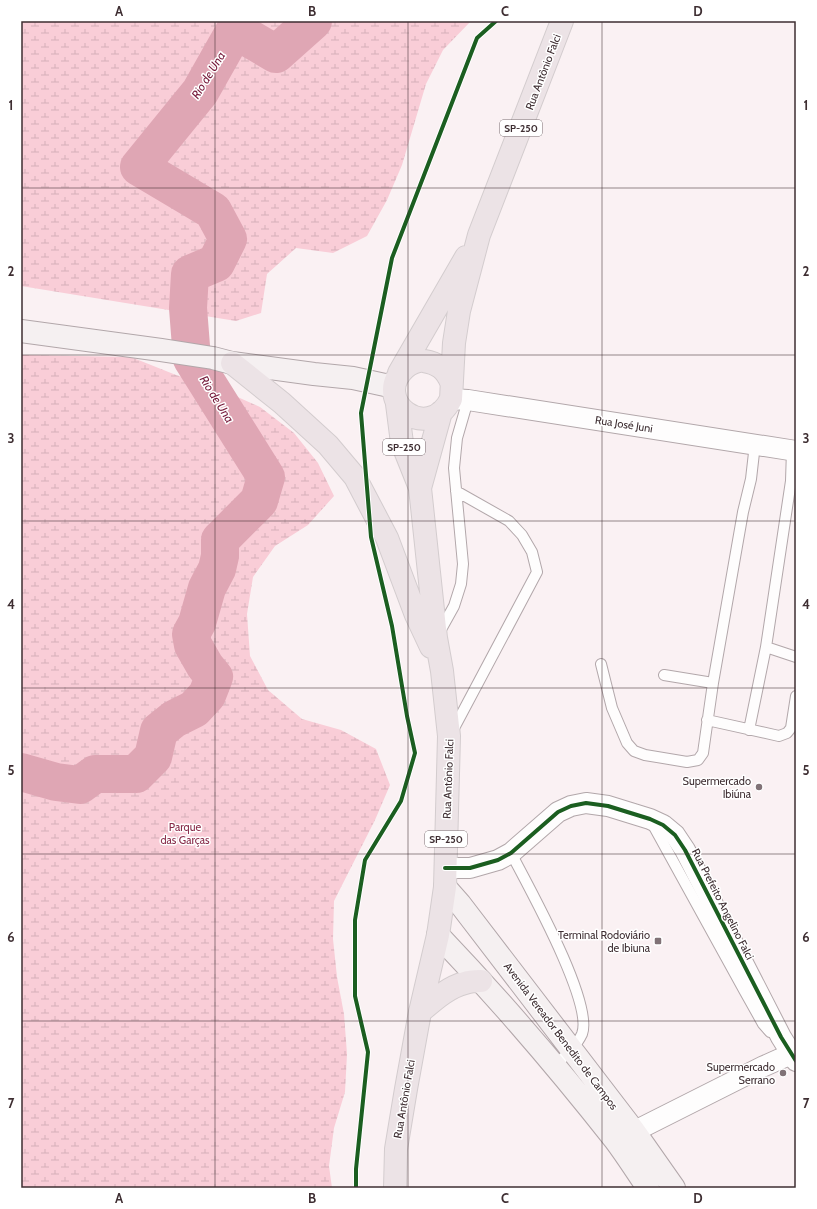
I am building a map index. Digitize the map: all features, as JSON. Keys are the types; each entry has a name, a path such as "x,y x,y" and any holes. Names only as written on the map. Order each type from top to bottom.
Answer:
{"main road":[{"name":"Rua Antônio Falci","path":"395,1188 396,1149 420,1012 438,934 445,878 449,736 442,671 436,638 420,488 402,443 397,388 479,235 562,21"},
{"name":"Rua Antônio Falci","path":"420,488 453,398 454,343 458,318 479,235"},
{"path":"21,331 161,350 222,361 353,378 397,388"},
{"path":"422,360 436,364 447,373 453,398 432,417 422,419 416,418 407,414 397,388 409,364 422,360"},
{"path":"222,361 282,403 322,440 354,477 387,538 416,615 442,671"},
{"name":"Avenida Vereador Benedito de Campos","path":"445,878 460,904 572,1050 625,1136 648,1188"},
{"name":"Avenida Vereador Benedito de Campos","path":"438,934 481,981 554,1066 625,1136 674,1188"},
{"path":"420,1012 454,987 466,982 481,981"}],"street":[{"name":"Rua José Juni","path":"453,398 794,450"},
{"name":"Rua Prefeito Angelino Falci","path":"445,878 470,868 498,860 511,853 558,812 571,806 586,803 608,806 650,819 663,825 675,835 685,850 781,1037 794,1057"},
{"path":"625,1136 762,1067 794,1057"}],"lane":[{"path":"436,638 454,606 461,584 463,564 454,468 457,438 453,398"},
{"path":"601,664 612,708 627,743 634,751 645,755 687,762 698,760 703,753 713,683 743,512 751,479 755,444"},
{"path":"749,730 766,647 791,481 794,450"},
{"path":"449,736 537,572 532,552 522,535 509,521 456,491"},
{"path":"766,647 796,657"},
{"path":"664,674 713,683"},
{"path":"707,720 779,736 787,733 791,728 796,696"},
{"path":"511,853 550,927 576,992 583,1020 582,1033 572,1050 554,1066"}],"green space":[{"path":"21,21 471,21 443,50 426,84 402,165 387,200 367,236 333,253 296,248 267,274 261,313 236,321 21,286"},
{"name":"Parque das Garças","path":"21,355 131,357 176,375 213,386 260,407 294,433 318,463 334,496 308,525 275,546 253,577 247,614 250,656 268,690 302,719 341,730 376,749 390,785 375,820 334,901 333,939 337,977 344,1014 347,1054 345,1092 334,1128 329,1166 332,1188 21,1188"}],"waterway":[{"name":"Rio de Una","path":"21,772 56,782 80,785 95,774 136,774 153,757 159,731 174,719 194,709 207,695 214,677 205,666 193,645 191,634 197,623 207,588 217,569 220,556 220,540 259,501 266,477 192,359 188,308 190,274 216,263 228,239 213,211 139,167 200,92 235,30 276,54 313,21"}],"cycle path":[{"path":"356,1188 356,1169 368,1052 355,996 355,920 365,860 401,801 415,753 407,716 392,626 371,537 361,413 392,258 477,38 496,21"},
{"path":"445,868 470,868 498,860 511,853 558,812 571,806 586,803 608,806 650,819 663,825 675,835 685,850 781,1037 796,1061"}],"place":[{"name":"Supermercado Ibiúna","path":"759,787"},
{"name":"Terminal Rodoviário de Ibiuna","path":"658,941"},
{"name":"Supermercado Serrano","path":"783,1073"}]}
